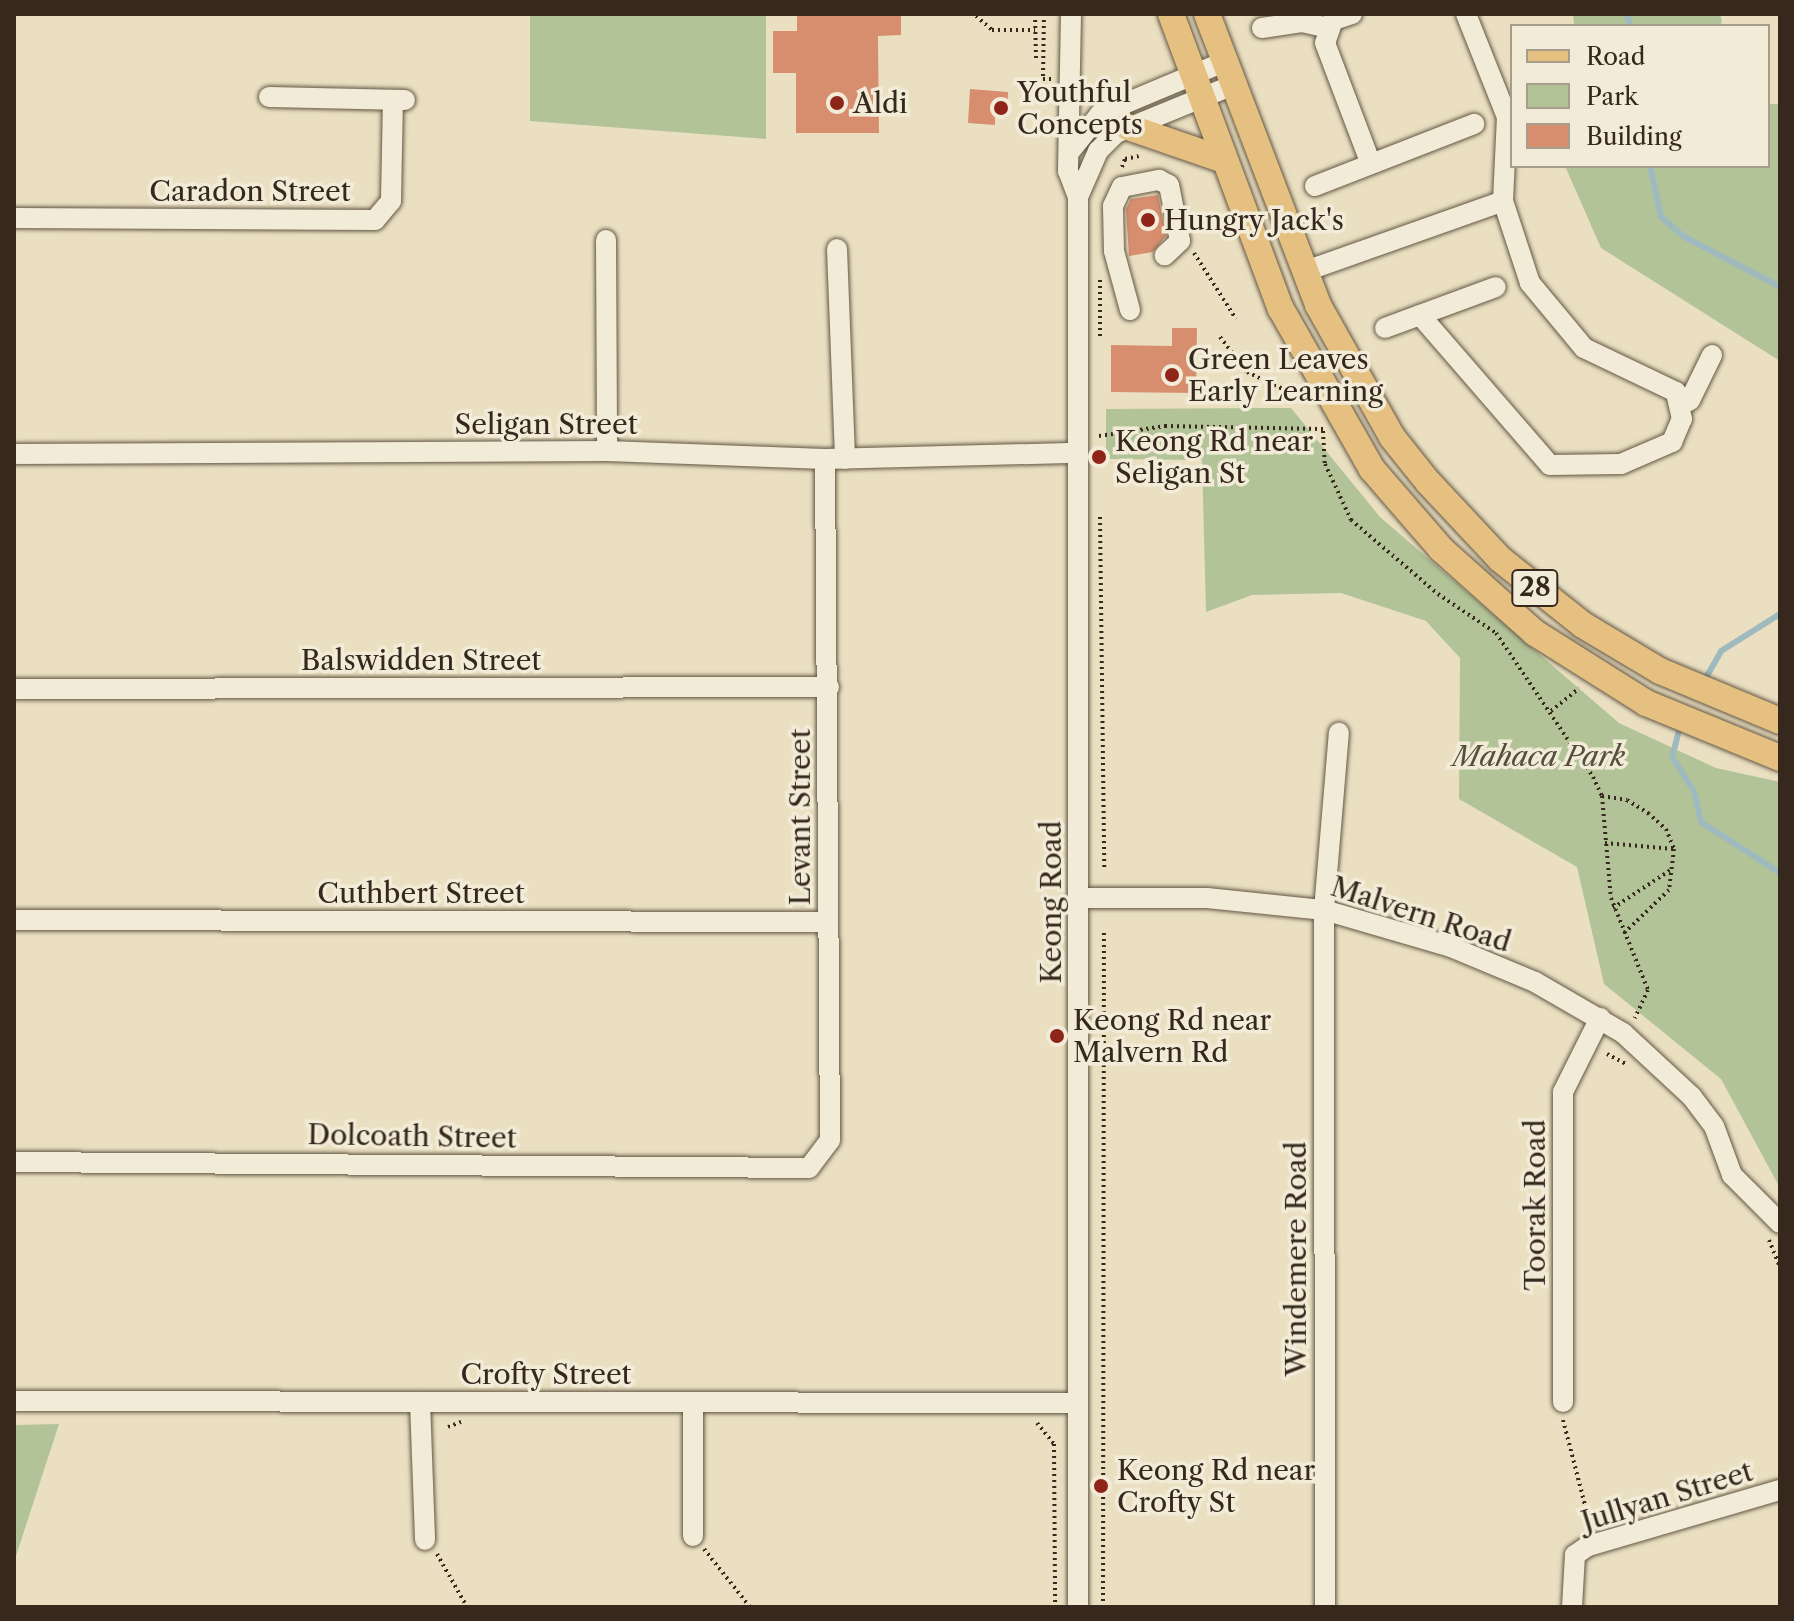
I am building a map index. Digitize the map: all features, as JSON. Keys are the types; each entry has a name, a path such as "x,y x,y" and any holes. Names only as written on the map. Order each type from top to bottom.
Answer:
{"main road":[{"name":"28","path":"1171,14 1224,160 1306,361 1372,469 1402,506 1535,633 1646,703 1706,731 1780,758"},
{"name":"28","path":"1207,14 1303,272 1385,425 1428,482 1542,594 1660,671 1714,697 1780,721"},
{"path":"1117,134 1224,160"},
{"path":"1402,506 1428,482"}],"street":[{"name":"Keong Road","path":"1071,14 1062,78 1069,157 1078,197 1088,453 1079,898 1078,1607"},
{"path":"1262,28 1302,22 1327,28 1352,14"},
{"path":"1420,315 1550,465 1621,464 1655,454 1672,442 1681,405 1676,392 1584,348 1530,283 1503,201 1507,117 1466,14"},
{"path":"1327,28 1325,43 1371,164"},
{"path":"1069,157 1090,121 1228,73"},
{"name":"Keong Road","path":"1062,78 1090,121 1117,134 1078,197"},
{"path":"1117,134 1196,86"},
{"name":"Caradon Street","path":"14,218 375,220 391,201 397,106 269,97"},
{"path":"1315,186 1474,124"},
{"path":"1130,310 1114,251 1113,206 1122,187 1159,180 1169,185 1180,241 1165,255"},
{"path":"1303,272 1503,201"},
{"path":"606,240 607,451"},
{"name":"Levant Street","path":"809,1168 830,1140 829,687 837,249"},
{"path":"1385,328 1496,287"},
{"path":"1681,405 1690,400 1712,355"},
{"name":"Seligan Street","path":"14,454 607,451 835,459 1088,453"},
{"name":"Balswidden Street","path":"14,689 829,687"},
{"name":"Windemere Road","path":"1325,1607 1324,910 1339,733"},
{"name":"Malvern Road","path":"1079,898 1207,898 1324,910 1451,947 1600,1018 1692,1097 1714,1126 1732,1175 1780,1223"},
{"name":"Cuthbert Street","path":"14,920 828,922"},
{"name":"Toorak Road","path":"1563,1402 1563,1092 1600,1018"},
{"name":"Dolcoath Street","path":"14,1162 809,1168"},
{"name":"Crofty Street","path":"14,1401 1078,1403"},
{"path":"420,1402 425,1540"},
{"path":"693,1403 693,1536"},
{"name":"Jullyan Street","path":"1572,1607 1575,1555 1596,1544 1780,1490"}],"path":[{"path":"1035,14 1036,58"},
{"path":"1044,14 1043,79 1062,78"},
{"path":"976,16 992,30 1035,30"},
{"path":"1122,172 1125,159 1149,154"},
{"path":"1110,176 1133,171"},
{"path":"1194,250 1197,265 1236,319"},
{"path":"1100,268 1100,340"},
{"path":"1220,337 1247,372 1295,392 1315,411"},
{"path":"1321,419 1325,464 1351,520 1438,594 1496,633 1532,693 1551,711 1602,796 1613,908 1648,990 1638,1015"},
{"path":"1088,453 1099,436 1098,424"},
{"path":"1099,436 1165,426 1323,429"},
{"path":"1099,500 1104,867"},
{"path":"1551,711 1570,690 1582,688"},
{"path":"1602,796 1627,800 1648,813 1666,829 1674,849 1674,867 1657,906 1624,933"},
{"path":"1605,843 1674,849"},
{"path":"1613,908 1674,867"},
{"path":"1103,1607 1104,929"},
{"path":"1607,1054 1633,1068"},
{"path":"1563,1402 1563,1434 1596,1544"},
{"path":"1027,1419 1054,1444 1055,1607"},
{"path":"693,1536 750,1607"},
{"path":"425,1540 467,1607"}],"green space":[{"path":"530,14 766,14 766,139 530,121"},
{"path":"1573,14 1720,14 1722,21 1721,24 1574,24"},
{"path":"1770,104 1780,104 1780,361 1601,248 1566,168 1770,168"},
{"name":"Mahaca Park","path":"1291,408 1380,517 1619,723 1716,768 1780,782 1780,1188 1721,1079 1604,984 1577,867 1459,799 1460,658 1426,621 1341,593 1252,595 1206,612 1202,460 1106,459 1106,409"},
{"path":"59,1424 14,1562 14,1425"}],"building":[{"name":"Aldi","path":"797,14 901,14 901,35 878,36 879,133 796,133 796,73 773,73 773,31 797,31"},
{"path":"970,89 1008,92 1007,118 995,117 995,125 968,123"},
{"path":"1158,195 1166,236 1153,252 1129,256 1126,209 1131,199"},
{"path":"1172,328 1197,328 1196,393 1111,392 1111,345 1172,346"}],"waterway":[{"path":"1626,14 1630,24"},
{"path":"1650,168 1661,217 1683,236 1780,287"},
{"path":"1704,681 1721,651 1780,614"},
{"path":"1680,726 1672,757 1694,791 1701,822 1780,873"}],"place":[{"name":"Aldi","path":"837,103"},
{"name":"Youthful Concepts","path":"1001,108"},
{"name":"Hungry Jack's","path":"1148,220"},
{"name":"Green Leaves Early Learning","path":"1172,375"},
{"name":"Keong Rd near Seligan St","path":"1099,457"},
{"name":"Keong Rd near Malvern Rd","path":"1057,1036"},
{"name":"Keong Rd near Crofty St","path":"1101,1486"}]}
